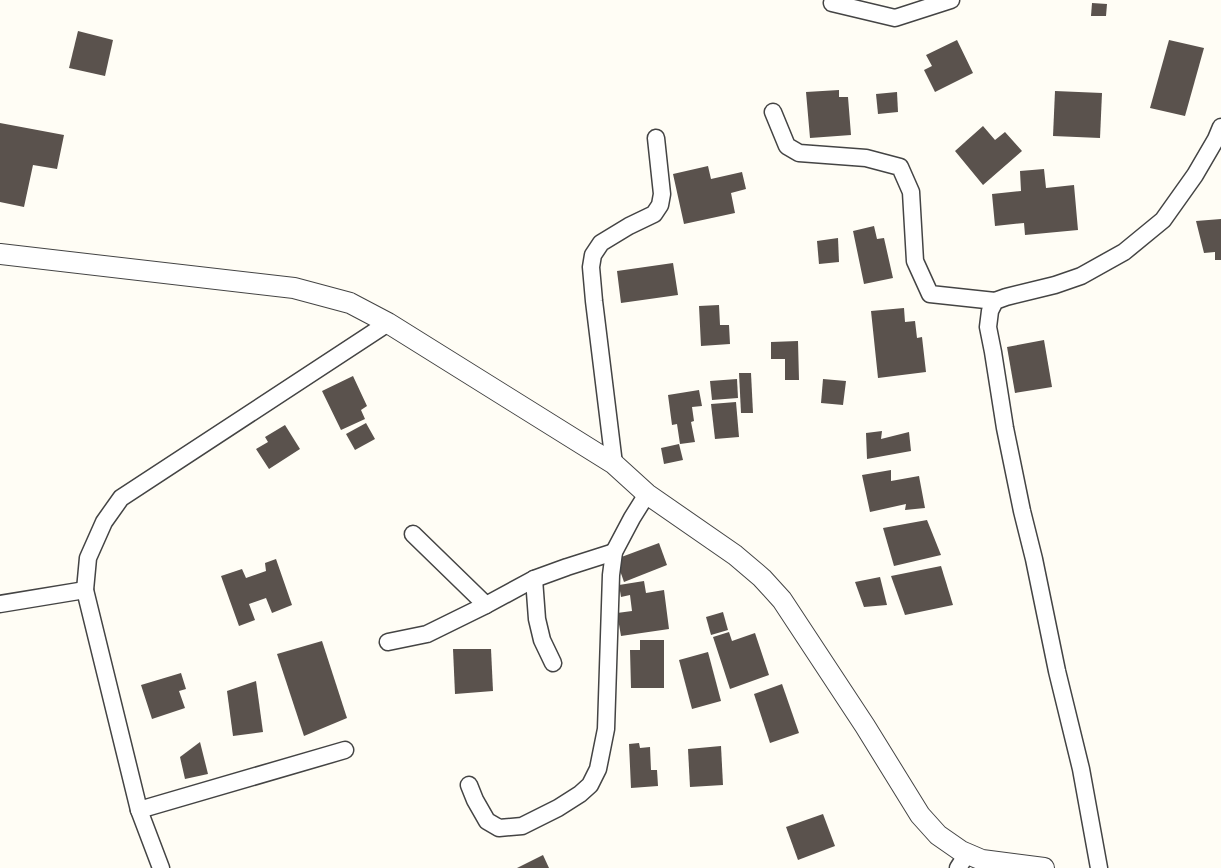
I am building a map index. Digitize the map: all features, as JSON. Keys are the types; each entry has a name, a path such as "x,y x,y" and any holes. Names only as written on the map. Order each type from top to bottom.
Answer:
{"street":[{"path":"832,3 895,18 951,0"},
{"path":"773,112 787,146 799,153 866,158 900,167 911,192 915,261 930,294 995,301 1081,276 1124,252 1163,220 1195,175 1221,127"},
{"path":"614,464 591,267 594,255 601,243 654,214 660,205 662,194 656,138"},
{"path":"0,254 294,288 350,303 388,324 614,464 647,494 736,555 762,578 782,600 865,726 920,815 938,835 961,851 963,861 982,860 1044,868"},
{"path":"995,301 990,311 988,327 1005,428 1057,671 1081,770 1099,868"},
{"path":"161,868 139,810 86,590 88,558 104,522 121,498 388,324"},
{"path":"469,785 487,822 498,828 522,826 558,808 590,785 598,769 606,729 611,574 614,552 647,494"},
{"path":"413,534 486,605"},
{"path":"388,642 427,634 534,579 614,552"},
{"path":"534,579 537,619 542,640 553,663"},
{"path":"0,604 86,590"},
{"path":"139,810 345,750"}],"building":[{"path":"1092,3 1107,4 1106,16 1091,16"},
{"path":"78,31 113,40 105,76 69,68"},
{"path":"957,40 973,73 935,92 924,70 932,66 926,55"},
{"path":"1169,40 1204,48 1185,116 1150,108"},
{"path":"839,90 839,97 848,97 851,135 810,138 806,92"},
{"path":"1055,91 1102,93 1100,138 1053,136"},
{"path":"897,92 898,112 878,114 876,94"},
{"path":"0,123 64,135 57,169 33,165 24,207 0,202"},
{"path":"983,126 995,140 1005,132 1022,151 983,185 955,151"},
{"path":"708,166 711,179 742,172 746,189 731,193 735,213 684,224 673,174"},
{"path":"1044,169 1046,188 1074,185 1078,230 1025,235 1024,223 995,226 992,194 1021,191 1020,171"},
{"path":"1221,219 1221,260 1215,260 1215,252 1204,253 1196,221"},
{"path":"874,226 877,239 884,238 893,278 864,284 853,231"},
{"path":"838,238 839,262 819,264 817,241"},
{"path":"673,263 678,295 621,303 617,271"},
{"path":"719,305 720,325 729,325 730,344 701,346 699,306"},
{"path":"904,308 905,322 915,321 917,338 922,337 926,372 878,378 871,311"},
{"path":"1044,340 1052,387 1015,393 1007,347"},
{"path":"798,341 799,380 785,380 785,359 771,359 771,342"},
{"path":"739,373 751,373 753,413 741,413"},
{"path":"353,376 367,406 361,410 365,419 341,430 322,391"},
{"path":"737,379 738,398 712,400 710,381"},
{"path":"823,379 846,381 843,405 821,403"},
{"path":"699,390 702,406 692,407 694,421 691,422 695,442 680,444 677,424 672,425 668,395"},
{"path":"736,402 739,437 715,439 711,404"},
{"path":"366,423 375,439 355,450 346,434"},
{"path":"285,425 300,449 269,469 256,449 268,442 265,437"},
{"path":"882,431 881,439 909,432 911,451 867,459 866,433"},
{"path":"679,444 683,460 664,464 661,448"},
{"path":"891,470 891,481 919,476 925,508 905,510 906,504 870,512 862,475"},
{"path":"927,520 941,555 894,566 883,528"},
{"path":"659,543 667,565 624,582 616,559"},
{"path":"276,559 292,605 272,613 266,598 249,604 255,620 239,626 221,576 242,569 246,578 266,571 265,563"},
{"path":"941,566 953,605 905,615 891,576"},
{"path":"880,577 887,605 864,607 855,582"},
{"path":"644,581 646,593 664,590 669,629 621,636 617,613 632,611 630,595 621,597 619,585"},
{"path":"723,612 728,630 711,635 706,617"},
{"path":"729,632 732,641 755,633 769,675 730,689 713,637"},
{"path":"640,640 664,640 664,688 631,688 630,650 640,650"},
{"path":"322,641 347,718 304,736 277,654"},
{"path":"453,649 491,649 493,691 455,694"},
{"path":"708,652 721,701 692,709 679,660"},
{"path":"181,673 186,689 179,691 185,708 152,719 141,685"},
{"path":"256,681 263,732 233,736 227,691"},
{"path":"782,684 799,733 770,743 754,694"},
{"path":"200,742 208,774 185,779 180,757"},
{"path":"639,743 640,748 650,747 651,770 657,770 658,786 631,788 629,744"},
{"path":"721,746 723,785 690,787 688,749"},
{"path":"823,814 835,846 798,860 786,827"},
{"path":"543,855 549,868 517,868"}]}
